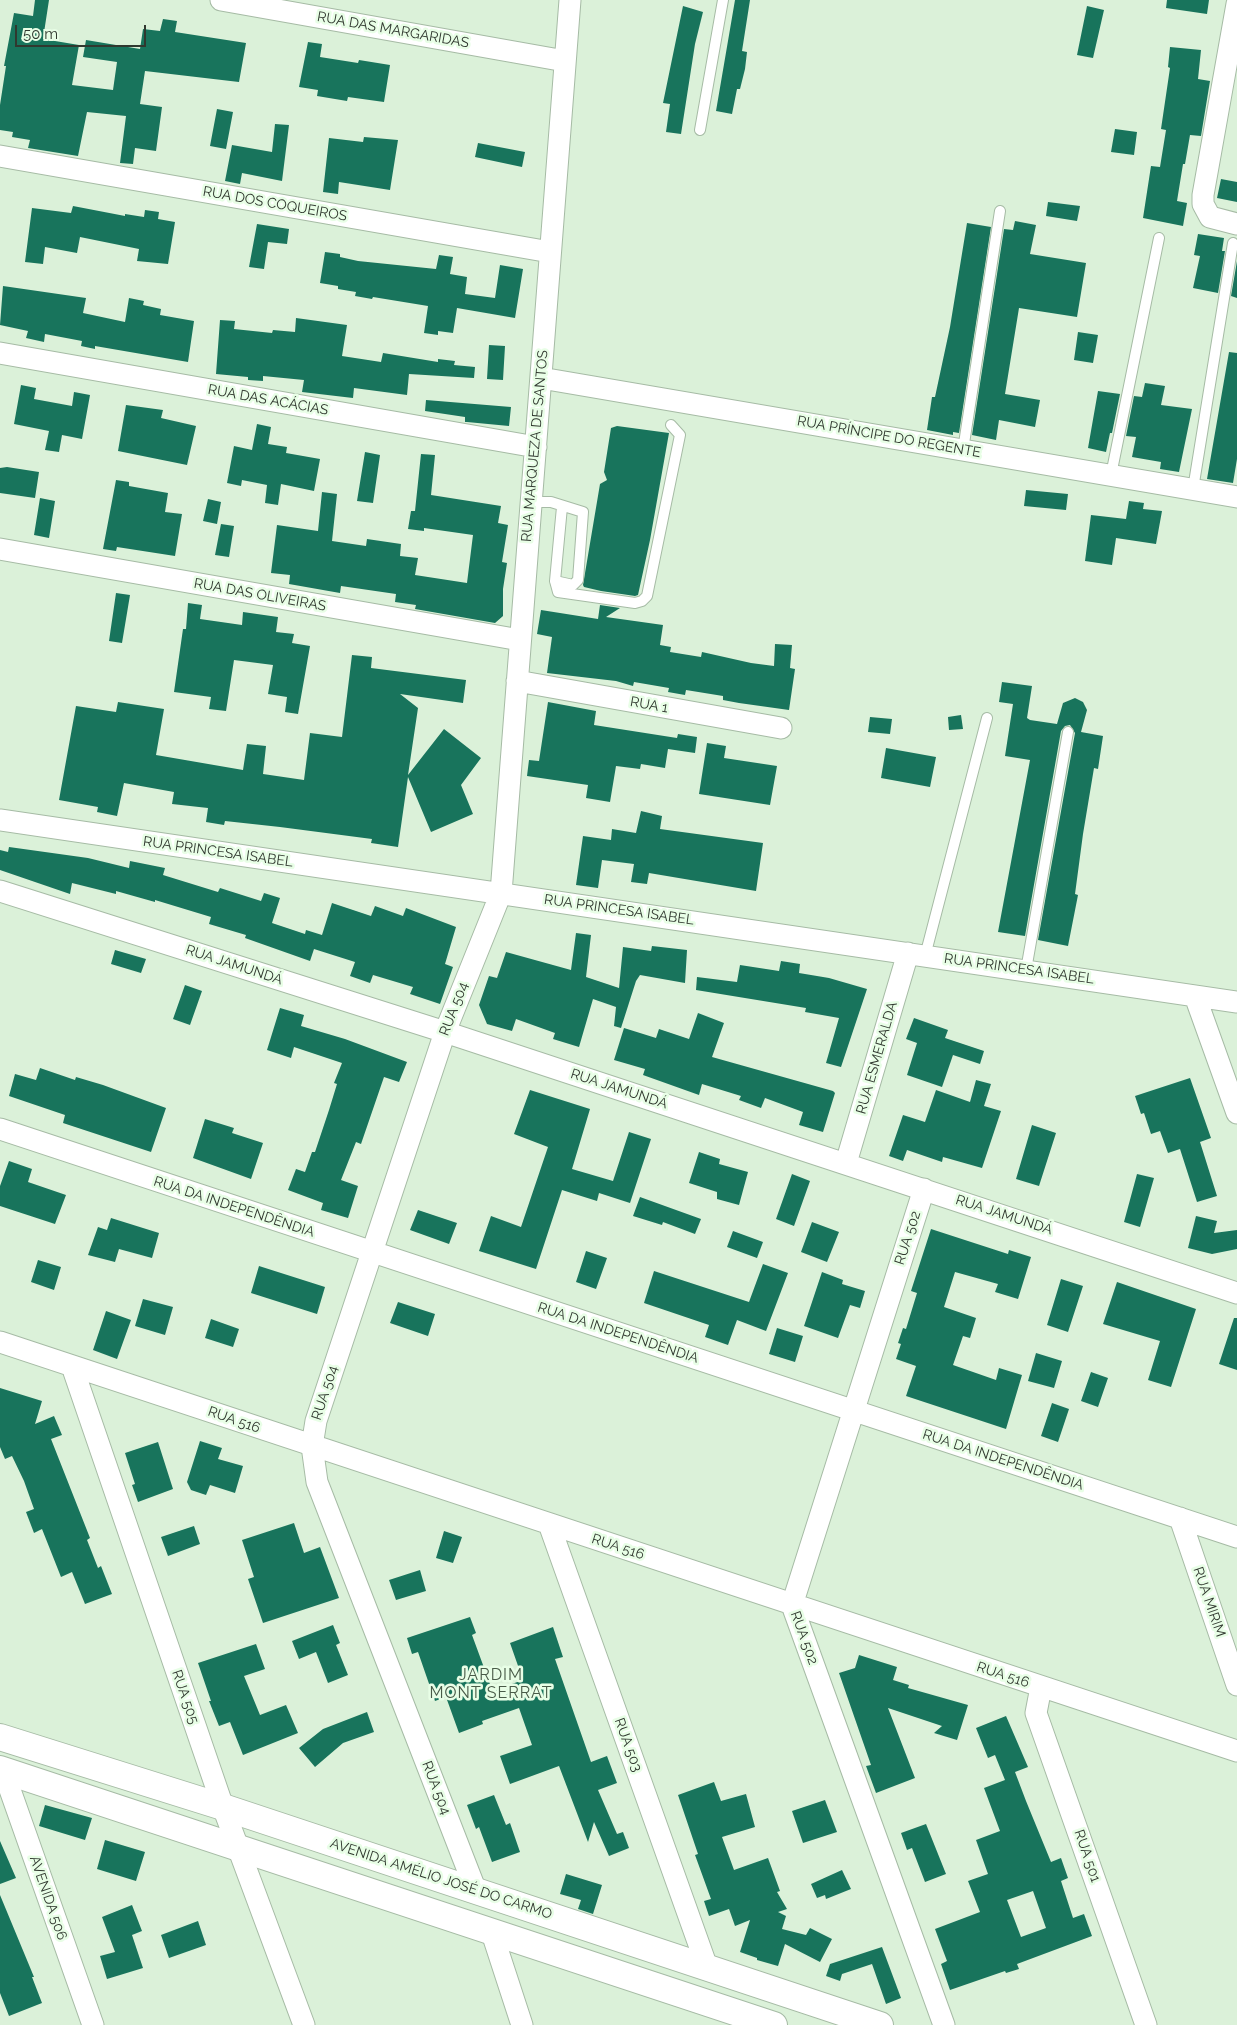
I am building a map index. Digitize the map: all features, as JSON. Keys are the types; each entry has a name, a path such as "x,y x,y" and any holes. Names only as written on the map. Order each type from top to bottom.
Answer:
{"street":[{"name":"RUA DAS MARGARIDAS","path":"221,0 566,61"},
{"name":"RUA MARQUEZA DE SANTOS","path":"501,893 570,0"},
{"path":"1235,233 1210,217 1203,204 1203,195 1237,4"},
{"name":"RUA DOS COQUEIROS","path":"0,156 550,252"},
{"name":"RUA DAS ACÁCIAS","path":"0,353 536,447"},
{"name":"RUA PRÍNCIPE DO REGENTE","path":"541,378 1237,497"},
{"name":"RUA DAS OLIVEIRAS","path":"0,549 520,640"},
{"name":"RUA 1","path":"517,681 781,728"},
{"name":"RUA PRINCESA ISABEL","path":"0,820 1237,1002"},
{"name":"RUA JAMUNDÁ","path":"0,891 445,1032 1237,1292"},
{"name":"RUA 504","path":"476,1891 318,1482 312,1446 316,1422 445,1032 501,893"},
{"name":"RUA ESMERALDA","path":"846,1164 916,955"},
{"path":"1195,996 1237,1113"},
{"name":"RUA DA INDEPENDÊNDIA","path":"0,1129 1237,1537"},
{"name":"RUA 502","path":"924,1189 792,1605 944,2025"},
{"name":"RUA 516","path":"0,1342 1237,1751"},
{"name":"RUA 505","path":"72,1366 223,1806 304,2025"},
{"name":"RUA MIRIM","path":"1180,1518 1237,1685"},
{"name":"RUA 503","path":"549,1524 707,1967"},
{"name":"RUA 501","path":"1041,1687 1036,1713 1146,2025"},
{"name":"AVENIDA AMÉLIO JOSÉ DO CARMO","path":"0,1737 223,1806 880,2025"},
{"path":"1,1770 492,1933 722,2016 774,2025"},
{"name":"AVENIDA 506","path":"1,1770 93,2025"},
{"path":"492,1933 522,2025"}],"lane":[{"path":"700,130 723,0"},
{"path":"963,450 1000,211"},
{"path":"1193,489 1235,233"},
{"path":"1111,474 1159,238"},
{"path":"562,507 554,581 558,592 635,603 642,601 647,596 680,435 671,425"},
{"path":"530,502 552,502 562,507 583,512 578,580 583,595"},
{"path":"554,581 573,585 578,580"},
{"path":"916,955 986,718"},
{"path":"1026,970 1068,732"}],"building":[{"path":"35,0 49,0 43,39 79,45 72,85 113,90 117,62 83,57 86,40 140,49 143,29 160,31 163,19 177,21 175,32 246,43 239,82 145,71 140,104 162,107 156,151 135,148 133,164 120,163 126,116 87,112 78,156 28,148 30,140 12,137 13,132 0,130 0,105 6,66 4,66 14,13 33,16"},
{"path":"735,0 750,0 742,51 747,52 745,69 740,89 737,89 732,114 716,111"},
{"path":"1167,0 1209,0 1207,14 1166,8"},
{"path":"683,6 703,12 695,44 681,134 666,132 670,104 663,103"},
{"path":"1087,6 1104,10 1093,58 1077,55"},
{"path":"308,42 322,44 320,57 358,63 359,60 390,65 384,102 348,97 347,101 317,96 318,90 299,87"},
{"path":"1170,47 1201,50 1198,79 1210,81 1201,136 1190,135 1185,164 1183,164 1177,201 1187,203 1183,226 1143,218 1151,166 1160,167 1166,130 1161,129 1170,68 1168,67"},
{"path":"217,109 233,112 226,149 210,146"},
{"path":"275,124 289,125 282,181 242,173 240,184 225,181 232,145 272,152"},
{"path":"1115,129 1137,132 1134,155 1111,152"},
{"path":"364,137 398,140 390,190 339,182 338,194 323,192 329,138 363,142"},
{"path":"478,143 525,152 522,167 475,157"},
{"path":"1221,179 1237,182 1237,202 1217,198"},
{"path":"1048,202 1080,206 1077,221 1046,216"},
{"path":"73,206 125,216 125,214 144,217 145,210 159,212 158,219 175,222 168,264 137,261 139,249 80,237 77,253 45,247 43,264 25,262 32,208 71,213"},
{"path":"1015,221 1036,225 1030,254 1086,263 1077,317 1019,308 1005,394 1040,400 1035,427 999,420 996,440 972,435 1004,229 1013,230"},
{"path":"967,223 991,227 959,433 953,432 953,435 927,430 932,397 935,397 950,327"},
{"path":"257,224 289,229 287,244 268,242 264,269 249,267"},
{"path":"1198,234 1224,238 1222,251 1225,251 1218,293 1193,288 1200,256 1194,255"},
{"path":"325,252 340,254 340,257 358,261 436,269 439,255 453,257 450,274 467,277 465,294 495,298 500,265 523,269 515,318 457,308 453,333 438,331 438,335 424,333 428,306 355,296 356,292 320,283"},
{"path":"1237,261 1237,298 1231,296"},
{"path":"3,286 86,298 83,313 125,322 129,298 144,301 143,305 161,309 160,315 194,321 188,362 95,346 95,349 81,346 82,341 45,334 44,342 26,338 28,331 0,325"},
{"path":"296,318 347,325 342,356 381,362 383,353 438,362 438,359 455,361 454,365 475,367 474,378 409,374 407,395 354,388 353,398 302,392 304,380 263,376 263,381 248,380 248,377 216,374 220,320 235,321 234,329 272,333 273,330 295,332"},
{"path":"1078,332 1098,335 1093,363 1074,360"},
{"path":"489,345 505,346 503,380 487,379"},
{"path":"1229,352 1237,353 1237,459 1233,483 1207,479"},
{"path":"1145,383 1165,386 1161,405 1192,409 1179,472 1160,469 1161,462 1132,457 1136,437 1126,436 1134,396 1142,397"},
{"path":"21,385 36,388 34,399 72,406 74,392 90,395 82,439 62,435 59,452 45,450 49,431 14,424"},
{"path":"1098,391 1120,394 1106,452 1088,448"},
{"path":"426,400 511,407 509,426 465,422 465,417 425,411"},
{"path":"126,405 163,410 161,418 196,426 187,465 118,451"},
{"path":"257,424 271,427 268,444 287,447 286,453 320,459 314,491 281,484 278,505 265,503 267,485 242,480 241,486 227,483 234,446 252,450"},
{"path":"617,426 669,433 650,540 638,595 635,596 601,591 584,587 583,585 600,484 607,480 604,472 611,428"},
{"path":"365,452 380,455 373,503 357,501"},
{"path":"421,454 435,455 431,495 501,506 498,523 508,525 502,562 507,563 503,589 503,616 495,623 415,609 416,605 395,602 396,594 341,586 340,593 289,584 290,575 271,573 277,525 318,531 322,492 337,494 332,541 366,546 367,539 401,544 400,556 418,558 415,575 467,583 473,535 424,528 424,531 408,529 411,511 415,511"},
{"path":"7,467 39,472 35,498 0,493 0,468"},
{"path":"116,480 129,482 129,486 168,493 165,512 182,514 175,556 117,547 116,551 103,549"},
{"path":"1026,490 1068,494 1066,510 1024,506"},
{"path":"40,498 55,501 49,538 34,535"},
{"path":"208,499 221,502 217,524 203,521"},
{"path":"1129,501 1144,503 1143,509 1162,511 1156,544 1116,538 1112,565 1085,561 1091,515 1126,519"},
{"path":"221,524 234,526 229,557 215,555"},
{"path":"116,593 130,595 122,643 109,641"},
{"path":"188,603 202,605 200,619 242,625 243,612 278,617 276,632 294,634 292,643 310,646 298,714 285,712 287,697 268,694 273,665 234,660 226,711 209,709 211,697 174,692 183,629 186,629"},
{"path":"600,605 620,608 606,617 663,625 660,645 671,647 670,652 701,657 702,652 774,666 775,644 792,645 790,668 795,669 789,710 723,700 723,696 686,690 685,695 668,692 669,688 634,682 633,686 616,681 547,673 552,637 537,634 541,610 598,619"},
{"path":"352,655 372,657 371,668 466,680 463,703 400,694 418,708 408,775 444,729 481,758 461,785 473,814 431,832 408,777 398,847 371,843 372,839 280,827 225,821 224,825 206,822 208,808 172,804 174,792 124,783 117,816 97,812 98,807 59,800 76,706 116,712 118,702 164,709 156,755 243,770 247,744 266,746 263,774 304,780 310,733 342,737"},
{"path":"1002,682 1032,686 1027,718 1030,720 1057,724 1063,703 1075,698 1083,702 1087,710 1081,732 1103,736 1098,769 1094,768 1083,834 1075,894 1078,895 1068,946 1038,940 1075,733 1070,725 1065,726 1061,731 1025,936 998,932 1030,760 1005,756 1013,704 999,702"},
{"path":"548,702 596,711 594,725 677,738 678,734 697,737 695,753 668,749 665,768 641,764 640,769 616,766 610,802 586,798 588,785 527,776 529,760 539,761"},
{"path":"961,715 963,729 949,730 948,717"},
{"path":"870,717 892,719 890,734 868,732"},
{"path":"707,743 726,746 724,758 777,766 770,805 699,794"},
{"path":"886,748 936,757 930,787 881,778"},
{"path":"641,811 662,816 660,829 763,843 756,891 649,873 647,884 631,882 634,864 602,860 598,888 576,885 583,836 611,840 612,829 636,833"},
{"path":"9,847 88,858 129,868 130,861 165,868 163,875 218,892 220,888 261,901 264,893 280,898 272,923 305,934 306,930 322,935 332,903 371,916 375,906 403,916 406,908 456,927 445,964 453,967 440,1004 410,994 413,987 373,975 370,983 350,976 355,962 314,949 310,961 245,938 246,935 209,924 211,917 155,900 155,902 116,891 116,894 72,883 70,894 0,870 0,850 8,852"},
{"path":"576,933 591,935 586,977 619,988 623,947 651,951 652,946 687,950 685,983 640,975 636,981 621,1028 614,1026 616,1007 593,999 579,1047 553,1039 555,1033 516,1019 512,1031 487,1024 479,1005 489,976 497,978 506,952 571,970"},
{"path":"115,950 146,959 141,973 111,964"},
{"path":"781,961 800,964 799,973 829,978 867,989 841,1067 826,1063 839,1018 805,1012 806,1008 696,990 697,977 737,982 740,965 779,971"},
{"path":"185,985 202,991 190,1025 173,1019"},
{"path":"280,1008 304,1015 301,1026 345,1039 407,1062 399,1082 384,1077 361,1144 356,1142 341,1180 358,1186 348,1218 321,1210 323,1203 288,1190 296,1169 305,1172 312,1152 315,1152 337,1084 334,1083 342,1063 294,1047 291,1058 267,1050"},
{"path":"698,1013 724,1023 712,1057 833,1091 835,1093 823,1132 799,1125 803,1112 765,1098 761,1108 739,1100 741,1096 702,1084 699,1095 643,1075 645,1069 614,1060 624,1028 656,1038 659,1029 689,1039"},
{"path":"914,1018 948,1030 945,1038 984,1051 980,1064 953,1055 942,1087 907,1075 917,1043 906,1039"},
{"path":"40,1068 75,1080 76,1077 103,1085 166,1108 151,1152 63,1123 65,1115 9,1096 15,1074 36,1080"},
{"path":"1190,1078 1211,1138 1200,1142 1217,1196 1197,1202 1180,1149 1168,1153 1160,1131 1151,1134 1144,1113 1141,1114 1135,1096"},
{"path":"976,1080 991,1084 984,1106 1001,1111 982,1168 943,1157 942,1162 907,1150 903,1161 889,1156 903,1115 925,1122 936,1090 970,1102"},
{"path":"530,1090 590,1109 572,1169 613,1181 629,1132 651,1139 630,1203 599,1193 597,1201 562,1190 536,1269 479,1251 491,1216 521,1227 548,1147 514,1134"},
{"path":"205,1119 234,1128 232,1133 263,1143 251,1179 193,1158"},
{"path":"1032,1125 1056,1133 1039,1186 1016,1179"},
{"path":"699,1152 720,1159 719,1164 748,1172 739,1205 717,1199 717,1192 689,1183"},
{"path":"9,1161 32,1169 28,1182 66,1195 55,1224 0,1206 0,1186"},
{"path":"792,1174 810,1181 794,1226 776,1219"},
{"path":"1137,1174 1154,1178 1140,1227 1124,1222"},
{"path":"640,1197 701,1219 695,1234 663,1222 662,1225 633,1216"},
{"path":"418,1210 457,1223 449,1244 410,1230"},
{"path":"1196,1216 1217,1221 1214,1233 1237,1230 1237,1249 1212,1254 1188,1248"},
{"path":"111,1218 159,1233 152,1258 119,1249 115,1262 88,1255 98,1227 107,1230"},
{"path":"812,1222 839,1232 827,1262 801,1252"},
{"path":"931,1229 1008,1254 1009,1250 1031,1257 1018,1299 995,1292 998,1284 955,1272 944,1307 976,1318 970,1338 963,1336 953,1365 996,1380 999,1368 1022,1375 1006,1429 906,1396 916,1366 896,1359 901,1344 898,1343 903,1328 906,1329 917,1293 911,1291"},
{"path":"733,1231 763,1242 757,1258 727,1247"},
{"path":"586,1251 607,1258 596,1289 576,1282"},
{"path":"38,1260 61,1267 54,1290 31,1282"},
{"path":"763,1264 788,1273 766,1331 737,1320 728,1345 705,1337 709,1325 644,1303 654,1271 749,1302"},
{"path":"259,1266 325,1287 317,1314 251,1293"},
{"path":"822,1272 843,1280 842,1284 865,1291 860,1308 850,1305 838,1338 804,1326"},
{"path":"1061,1279 1083,1286 1068,1332 1047,1325"},
{"path":"1117,1282 1196,1309 1171,1387 1148,1380 1160,1341 1103,1324"},
{"path":"143,1299 173,1307 165,1335 135,1326"},
{"path":"398,1302 435,1314 428,1336 390,1323"},
{"path":"106,1311 131,1320 117,1359 93,1350"},
{"path":"1234,1318 1237,1318 1237,1370 1219,1364"},
{"path":"211,1319 239,1329 233,1347 205,1338"},
{"path":"777,1328 803,1336 795,1362 769,1354"},
{"path":"1036,1353 1062,1361 1054,1388 1028,1381"},
{"path":"1091,1372 1108,1378 1098,1407 1081,1401"},
{"path":"0,1388 42,1401 35,1424 54,1416 62,1435 51,1439 90,1538 87,1540 98,1568 101,1566 112,1594 85,1604 72,1572 61,1577 42,1529 34,1533 26,1512 34,1509 24,1481 12,1456 5,1459 0,1447"},
{"path":"1052,1403 1069,1409 1058,1442 1041,1436"},
{"path":"200,1441 222,1448 218,1459 243,1466 235,1493 210,1485 206,1495 191,1490 187,1482"},
{"path":"158,1442 173,1489 138,1502 132,1485 135,1484 125,1453"},
{"path":"294,1523 304,1553 320,1547 339,1598 263,1623 248,1579 254,1577 242,1540"},
{"path":"194,1526 200,1544 168,1556 161,1537"},
{"path":"444,1531 462,1537 453,1563 436,1558"},
{"path":"420,1570 426,1591 396,1600 389,1580"},
{"path":"470,1617 476,1633 472,1635 490,1684 492,1684 495,1690 523,1680 510,1643 553,1627 563,1657 555,1659 591,1762 607,1756 617,1783 598,1790 617,1834 623,1832 629,1848 609,1856 594,1822 588,1842 559,1766 510,1784 500,1756 532,1745 519,1708 482,1721 483,1724 459,1733 446,1697 435,1701 418,1652 412,1654 407,1638"},
{"path":"333,1625 340,1643 336,1645 348,1675 328,1683 316,1652 299,1659 292,1641"},
{"path":"256,1644 265,1669 244,1676 260,1715 286,1705 298,1733 243,1755 230,1722 219,1726 209,1701 211,1701 198,1663"},
{"path":"859,1655 897,1667 893,1680 909,1685 908,1688 968,1705 957,1740 934,1733 942,1726 888,1708 915,1778 876,1793 866,1766 871,1765 839,1673 855,1668"},
{"path":"367,1712 374,1732 343,1743 315,1767 299,1748 323,1729"},
{"path":"1006,1716 1028,1767 1015,1772 1026,1801 1051,1862 1061,1858 1068,1878 1061,1881 1073,1918 1084,1914 1092,1936 1017,1964 1019,1969 1006,1973 1005,1971 950,1990 941,1964 947,1961 935,1929 980,1912 968,1881 988,1874 976,1840 1000,1831 984,1788 1005,1780 995,1755 988,1758 976,1728","holes":["1033,1891 1046,1928 1021,1937 1007,1900"]},
{"path":"714,1782 721,1801 746,1794 755,1827 722,1837 734,1870 768,1858 780,1891 777,1892 787,1909 778,1912 786,1916 782,1929 806,1935 810,1928 832,1939 820,1962 785,1944 778,1966 757,1960 757,1958 740,1952 750,1920 735,1926 729,1909 709,1916 704,1901 711,1899 695,1855 698,1854 678,1795"},
{"path":"494,1795 506,1825 510,1823 520,1852 492,1862 479,1827 476,1829 467,1805"},
{"path":"825,1800 837,1832 803,1843 792,1811"},
{"path":"45,1805 92,1818 85,1840 39,1826"},
{"path":"926,1824 946,1874 925,1882 912,1848 907,1850 901,1833"},
{"path":"105,1840 145,1852 136,1881 97,1869"},
{"path":"0,1841 16,1878 0,1884"},
{"path":"842,1870 851,1889 826,1899 825,1895 817,1898 811,1884"},
{"path":"566,1874 602,1885 593,1914 578,1909 581,1900 560,1894"},
{"path":"0,1895 34,1977 32,1977 42,2003 9,2016 0,1993"},
{"path":"132,1905 142,1931 132,1935 143,1968 107,1979 100,1956 115,1952 102,1917"},
{"path":"198,1921 206,1945 169,1958 161,1935"},
{"path":"882,1947 901,1998 886,2004 872,1964 842,1974 840,1981 826,1976 830,1964"}],"district":[{"name":"JARDIM MONT SERRAT","path":"491,1684"}]}
